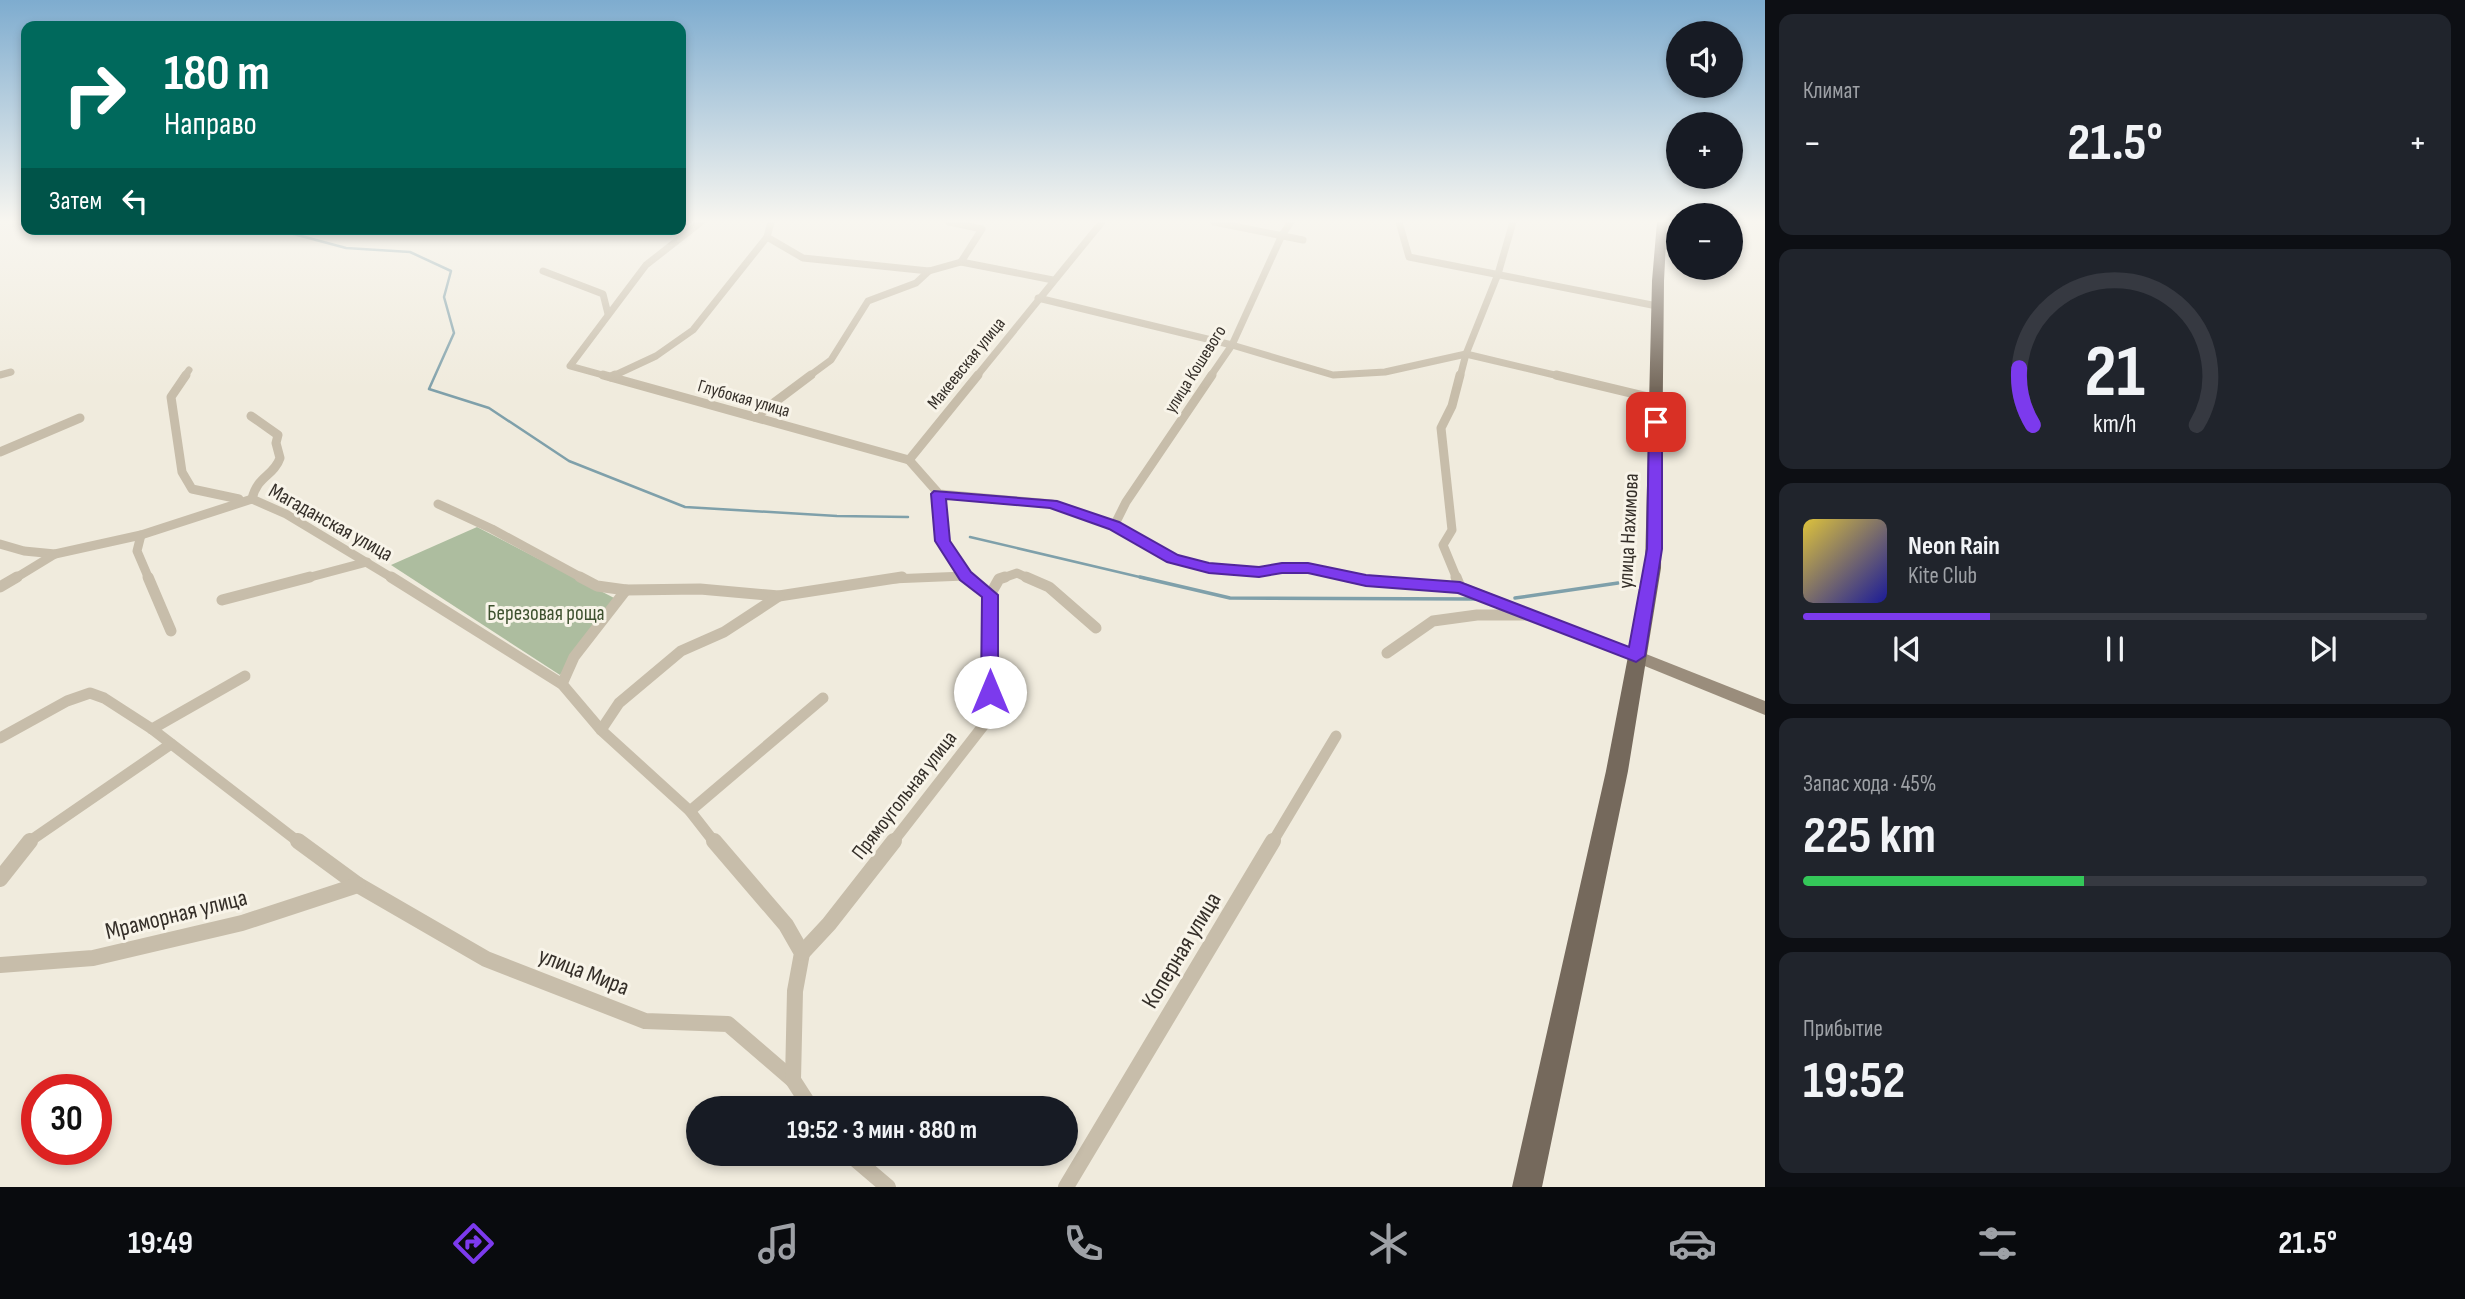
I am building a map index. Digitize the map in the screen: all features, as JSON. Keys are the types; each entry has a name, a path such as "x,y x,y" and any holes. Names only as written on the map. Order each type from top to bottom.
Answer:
{"main road":[{"name":"улица Нахимова","path":"1527,1187 1618,771 1654,549 1659,277"}],"street":[{"path":"560,277 603,294 623,293"},
{"path":"608,314 636,277"},
{"path":"611,377 656,356 693,330 734,277"},
{"path":"755,417 831,360 868,300 916,283 922,277"},
{"path":"1040,277 1053,280"},
{"name":"Макеевская улица","path":"909,460 1055,277"},
{"name":"улица Кошевого","path":"1114,526 1126,502 1232,345 1263,277"},
{"path":"1460,587 1443,545 1452,530 1441,428 1452,406 1466,354 1496,277"},
{"path":"1514,277 1657,306"},
{"path":"603,294 608,314"},
{"path":"1038,298 1232,345 1333,375 1385,372 1466,354 1656,399"},
{"name":"Глубокая улица","path":"608,314 570,366 909,460"},
{"path":"189,370 171,397 182,472 192,489 247,500 257,484 278,466 281,454 276,443 278,435 251,416"},
{"path":"0,375 10,372"},
{"path":"0,452 80,418"},
{"path":"909,460 939,494 943,541 965,576 990,595 999,579 1017,573 1049,587 1096,628"},
{"path":"939,494 1052,504 1114,526 1172,559 1209,568 1259,572 1282,568 1308,568 1366,581 1460,587 1494,598 1529,615 1765,708"},
{"name":"Магаданская улица","path":"0,544 24,551 55,554 141,535 247,500 286,514 562,684 601,730"},
{"path":"439,504 492,529 597,586 626,590 700,589 779,596 908,576 965,576"},
{"path":"141,535 137,551 171,631"},
{"path":"0,587 55,554"},
{"path":"222,600 367,562"},
{"path":"562,684 574,657 626,590"},
{"name":"Прямоугольная улица","path":"802,953 829,924 990,717 990,595"},
{"path":"779,596 724,632 681,651 619,703 601,730 691,811 748,883 786,925 802,953 795,991 793,1080"},
{"path":"1387,653 1433,621 1477,615 1529,615"},
{"path":"152,729 245,676"},
{"name":"улица Мира","path":"0,738 67,701 90,693 104,698 152,729 225,787 358,885 486,959 645,1021 728,1024 793,1080 803,1096"},
{"path":"691,811 823,698"},
{"name":"Коперная улица","path":"1066,1187 1336,736"},
{"path":"0,879 25,844 171,744"},
{"name":"Мраморная улица","path":"0,965 93,958 242,923 358,885"},
{"path":"863,1166 888,1187"}],"green space":[{"name":"Березовая роща","path":"477,527 618,600 560,675 391,565"}],"waterway":[{"path":"449,277 444,297 454,333 429,389 489,408 569,461 685,507 837,516 908,517"},
{"path":"970,537 1148,579"},
{"path":"1140,577 1230,598 1479,599"},
{"path":"1515,598 1618,583"}],"route":[{"path":"990,692 990,595 965,576 943,541 939,494 1052,504 1114,526 1172,559 1209,568 1259,572 1282,568 1308,568 1366,581 1460,587 1494,598 1529,615 1636,656 1653,568 1656,422"}]}
